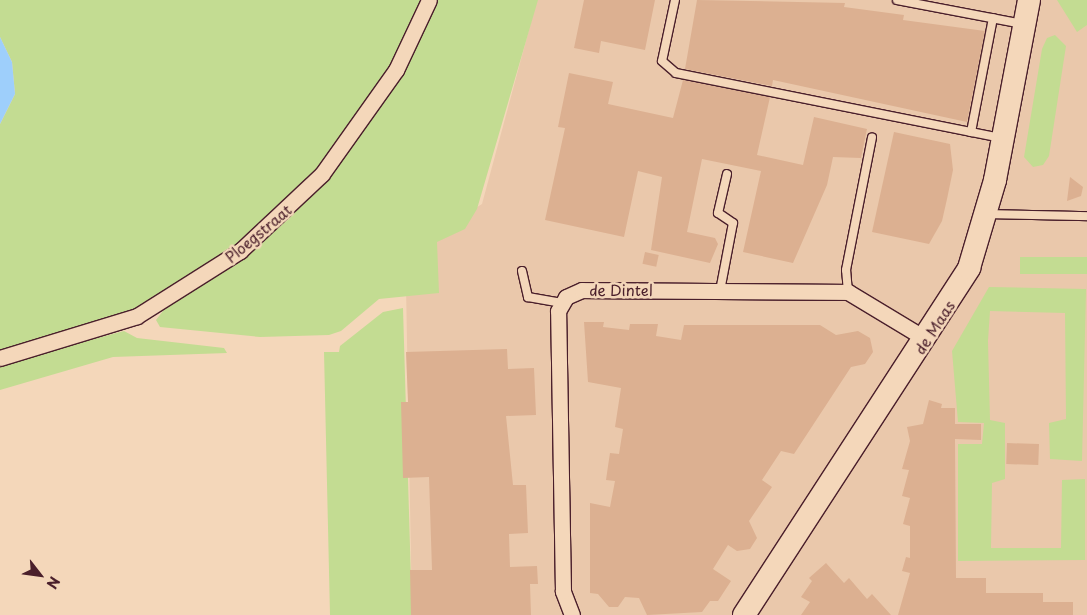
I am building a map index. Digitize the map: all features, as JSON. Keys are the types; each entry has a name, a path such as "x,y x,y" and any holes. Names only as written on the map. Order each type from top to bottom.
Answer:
{"street":[{"name":"Ploegstraat","path":"0,358 137,316 240,251 322,174 396,70 428,0"},
{"name":"de Maas","path":"744,615 926,339 969,268 987,214 1030,0"},
{"name":"de Dintel","path":"563,302 582,290 848,292"},
{"path":"848,292 926,339"},
{"path":"563,302 558,311 563,591 572,615"}],"lane":[{"path":"675,0 662,61 676,73 1003,138"},
{"path":"897,0 1025,24"},
{"path":"971,132 993,18"},
{"path":"848,292 846,270 872,138"},
{"path":"720,291 733,223 718,213 726,174"},
{"path":"987,214 1087,216"},
{"path":"522,271 528,297 563,302"}],"shaded area":[{"path":"537,0 1087,0 1087,615 412,615 406,286 437,232 482,204"}],"green space":[{"path":"0,0 422,0 391,68 319,170 236,247 160,297 114,320 0,353 0,124 15,94 12,62 0,37"},
{"path":"435,0 538,0 477,209 465,229 437,242 439,293 379,299 341,331 329,335 260,337 160,327 156,320 166,307 244,256 327,178 402,73"},
{"path":"1057,0 1087,0 1087,25 1077,32"},
{"path":"1055,35 1066,46 1049,156 1043,165 1033,167 1024,157 1042,49 1047,38"},
{"path":"1020,257 1087,257 1087,274 1020,274"},
{"path":"989,287 1086,289 1082,461 1050,459 1049,423 1066,419 1065,313 990,311 988,341 990,420 1005,423 1005,479 992,483 991,548 1061,548 1062,480 1085,479 1085,560 958,561 958,444 982,444 984,423 958,422 952,351"},
{"path":"403,308 412,615 330,615 324,352 339,352 340,346 383,312"},
{"path":"124,331 137,338 224,348 227,353 113,357 0,390 0,364"}],"water":[{"path":"0,37 12,62 15,94 0,124"}],"building":[{"path":"584,0 655,0 645,50 601,41 599,53 574,48"},
{"path":"697,0 845,3 844,7 904,15 903,20 985,31 967,122 773,80 772,86 685,69"},
{"path":"569,73 613,82 608,104 673,118 683,80 770,97 757,155 803,165 814,117 867,129 861,158 833,157 827,185 793,263 743,252 761,171 702,159 687,232 715,238 718,244 710,263 651,250 662,177 638,171 624,237 545,220 565,128 558,127"},
{"path":"894,132 950,144 953,170 947,199 942,221 929,244 872,232"},
{"path":"1070,177 1083,187 1081,196 1067,201"},
{"path":"645,252 659,255 656,267 643,264"},
{"path":"584,322 604,322 603,327 629,330 630,324 658,324 656,336 681,340 684,325 820,325 836,335 858,331 870,338 873,352 865,364 851,367 794,454 781,451 762,480 772,487 749,521 757,538 750,549 737,551 728,545 713,569 731,581 718,601 710,601 702,612 647,615 639,598 625,597 618,607 609,607 598,594 590,593 590,503 610,507 615,481 606,480 610,453 619,454 623,429 615,427 621,388 588,382"},
{"path":"507,349 508,369 534,368 536,415 506,416 513,485 526,485 528,533 509,534 510,567 537,566 538,584 530,584 531,615 411,615 410,570 432,570 429,477 403,478 401,402 408,402 406,352"},
{"path":"929,400 942,404 941,408 955,408 955,424 981,424 981,440 955,439 956,578 986,578 986,593 1043,593 1043,602 1073,602 1073,615 898,615 910,573 902,571 906,557 910,558 910,526 903,524 910,498 902,496 909,470 902,469 910,441 907,427 923,424"},
{"path":"1007,443 1039,444 1038,465 1006,464"},
{"path":"826,563 844,583 849,578 867,599 872,594 891,615 801,615 810,602 801,597 812,581 809,578"}]}
